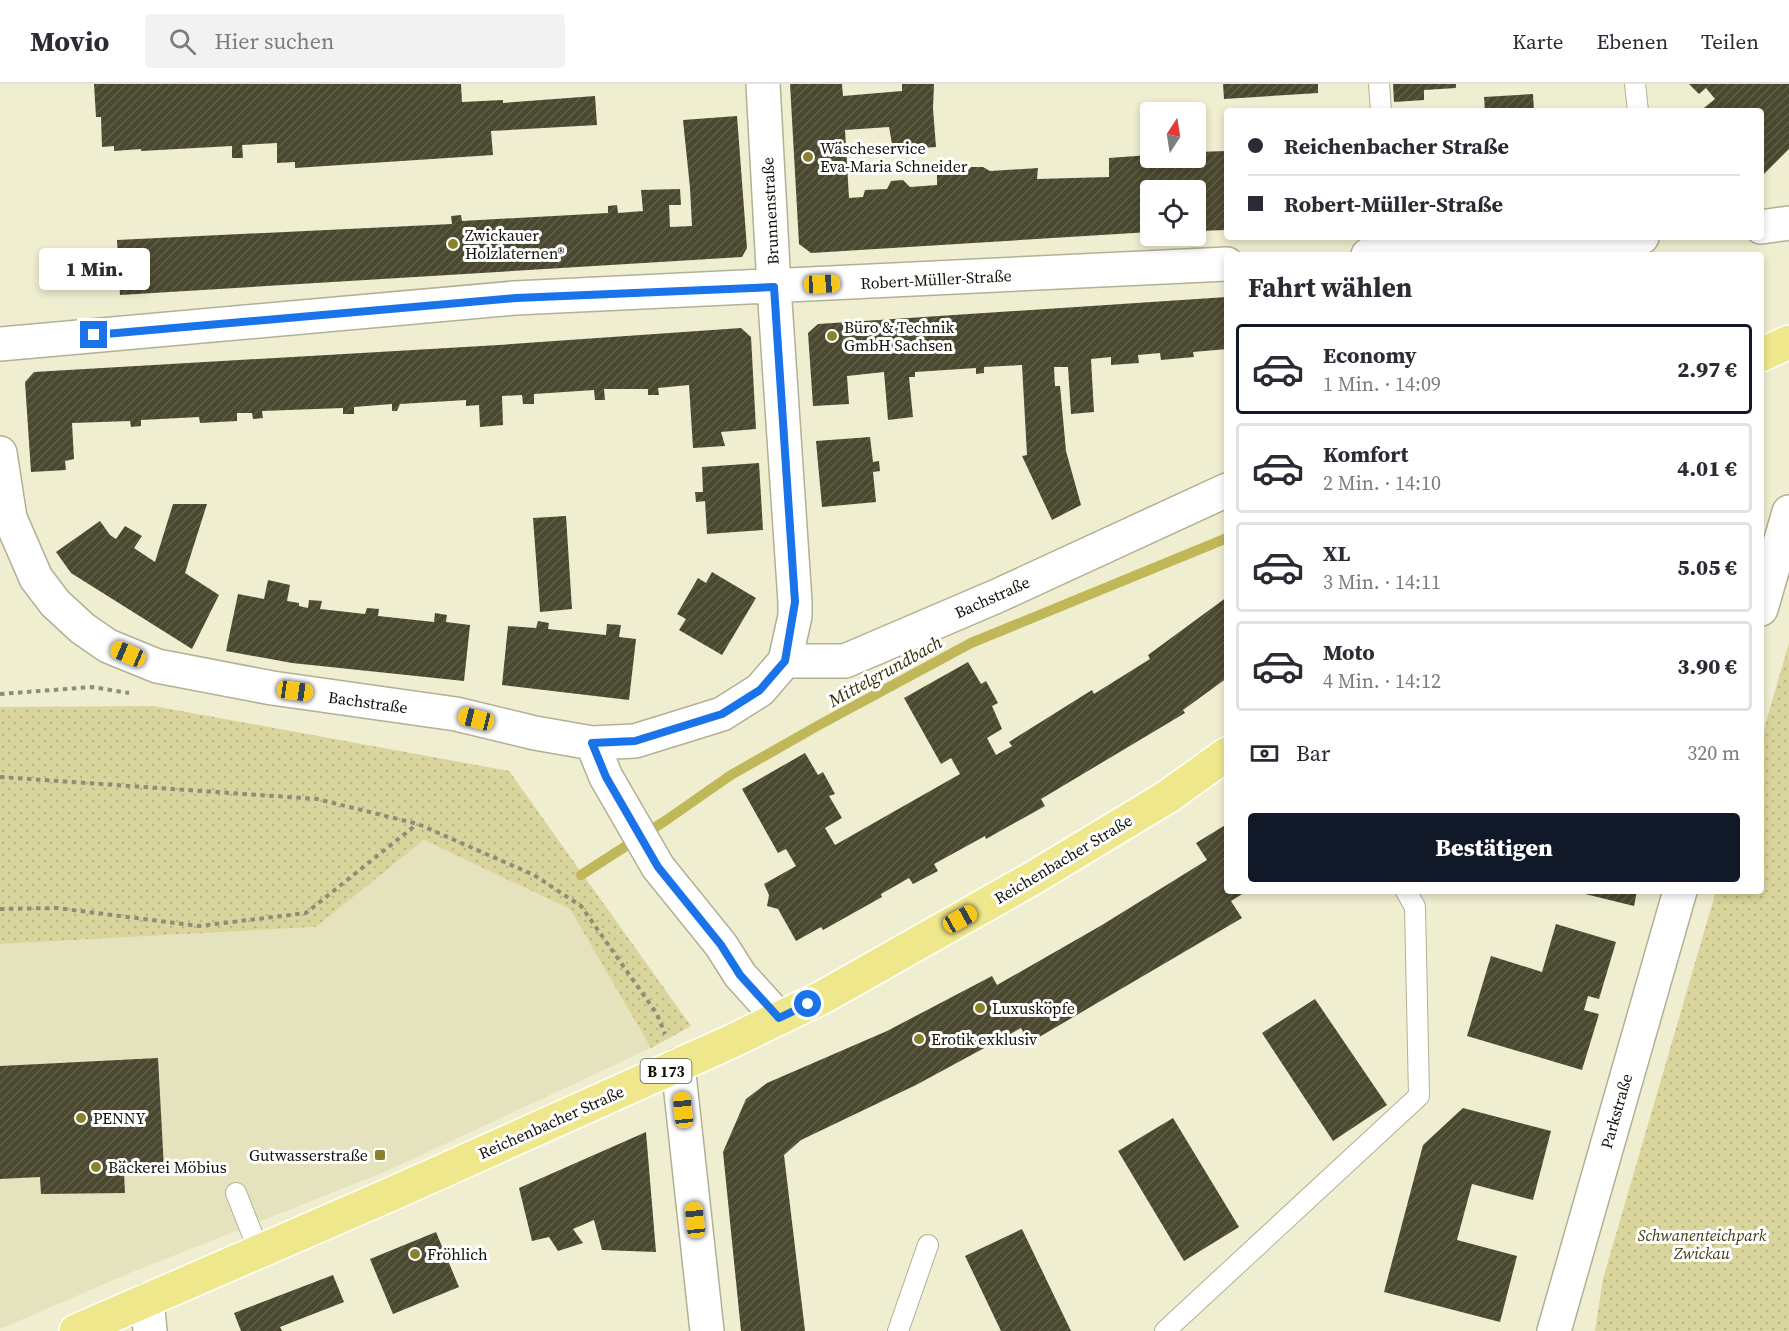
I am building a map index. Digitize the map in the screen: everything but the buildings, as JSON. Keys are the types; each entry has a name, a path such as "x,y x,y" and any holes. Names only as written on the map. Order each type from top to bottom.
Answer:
{"main road":[{"path":"1764,353 1789,342"},
{"name":"Reichenbacher Straße","path":"76,1331 148,1316 259,1251 678,1065 823,997 1033,878 1167,797 1224,756"}],"street":[{"name":"Brunnenstraße","path":"763,84 795,602 785,661"},
{"path":"1764,226 1789,223"},
{"path":"1407,252 1565,240"},
{"path":"1592,252 1602,240"},
{"name":"Robert-Müller-Straße","path":"0,344 516,298 1224,264"},
{"name":"Bachstraße","path":"0,453 10,518 36,578 55,603 82,628 108,646 158,666 272,688 456,714 535,733 592,743 635,741 722,714 760,690 785,661 845,661 997,596 1224,491"},
{"path":"1764,599 1789,512"},
{"path":"592,743 606,777 658,867 721,945 740,975 779,1018"},
{"name":"Parkstraße","path":"1554,1331 1679,894"},
{"path":"678,1065 707,1331"}],"lane":[{"path":"1379,84 1382,108"},
{"path":"1635,84 1638,108"},
{"path":"1165,1331 1419,1096 1415,907 1408,894"},
{"path":"236,1193 259,1251"},
{"path":"898,1331 928,1245"}],"path":[{"path":"0,694 92,687 134,694 150,689 158,666"},
{"path":"0,777 317,799 418,824 534,875 581,906 657,1014 678,1065"},
{"path":"0,909 57,908 199,926 306,913 418,824"}],"shaded area":[{"path":"424,840 570,909 651,1048 387,1171 132,1272 0,1329 0,944 316,927"}],"green space":[{"name":"Schwanenteichpark Zwickau","path":"1789,643 1789,1331 1595,1331 1603,1279 1715,894 1764,894 1764,729"},
{"path":"154,706 509,771 691,1026 651,1048 570,909 424,840 316,927 0,944 0,707"}],"waterway":[{"name":"Mittelgrundbach","path":"581,875 731,775 971,643 1224,539"}],"place":[{"name":"Wäscheservice Eva-Maria Schneider","path":"808,157"},
{"name":"Zwickauer Holzlaternen®","path":"453,244"},
{"name":"Büro & Technik GmbH Sachsen","path":"832,336"},
{"name":"Luxusköpfe","path":"980,1008"},
{"name":"Erotik exklusiv","path":"919,1039"},
{"name":"PENNY","path":"81,1118"},
{"name":"Gutwasserstraße","path":"380,1155"},
{"name":"Bäckerei Möbius","path":"96,1167"},
{"name":"Fröhlich","path":"415,1254"}],"route":[{"path":"94,335 516,298 774,287 795,602 795,616 785,661 760,690 722,714 635,741 592,743 606,777 658,867 721,945 740,975 779,1018 808,1004"}]}
